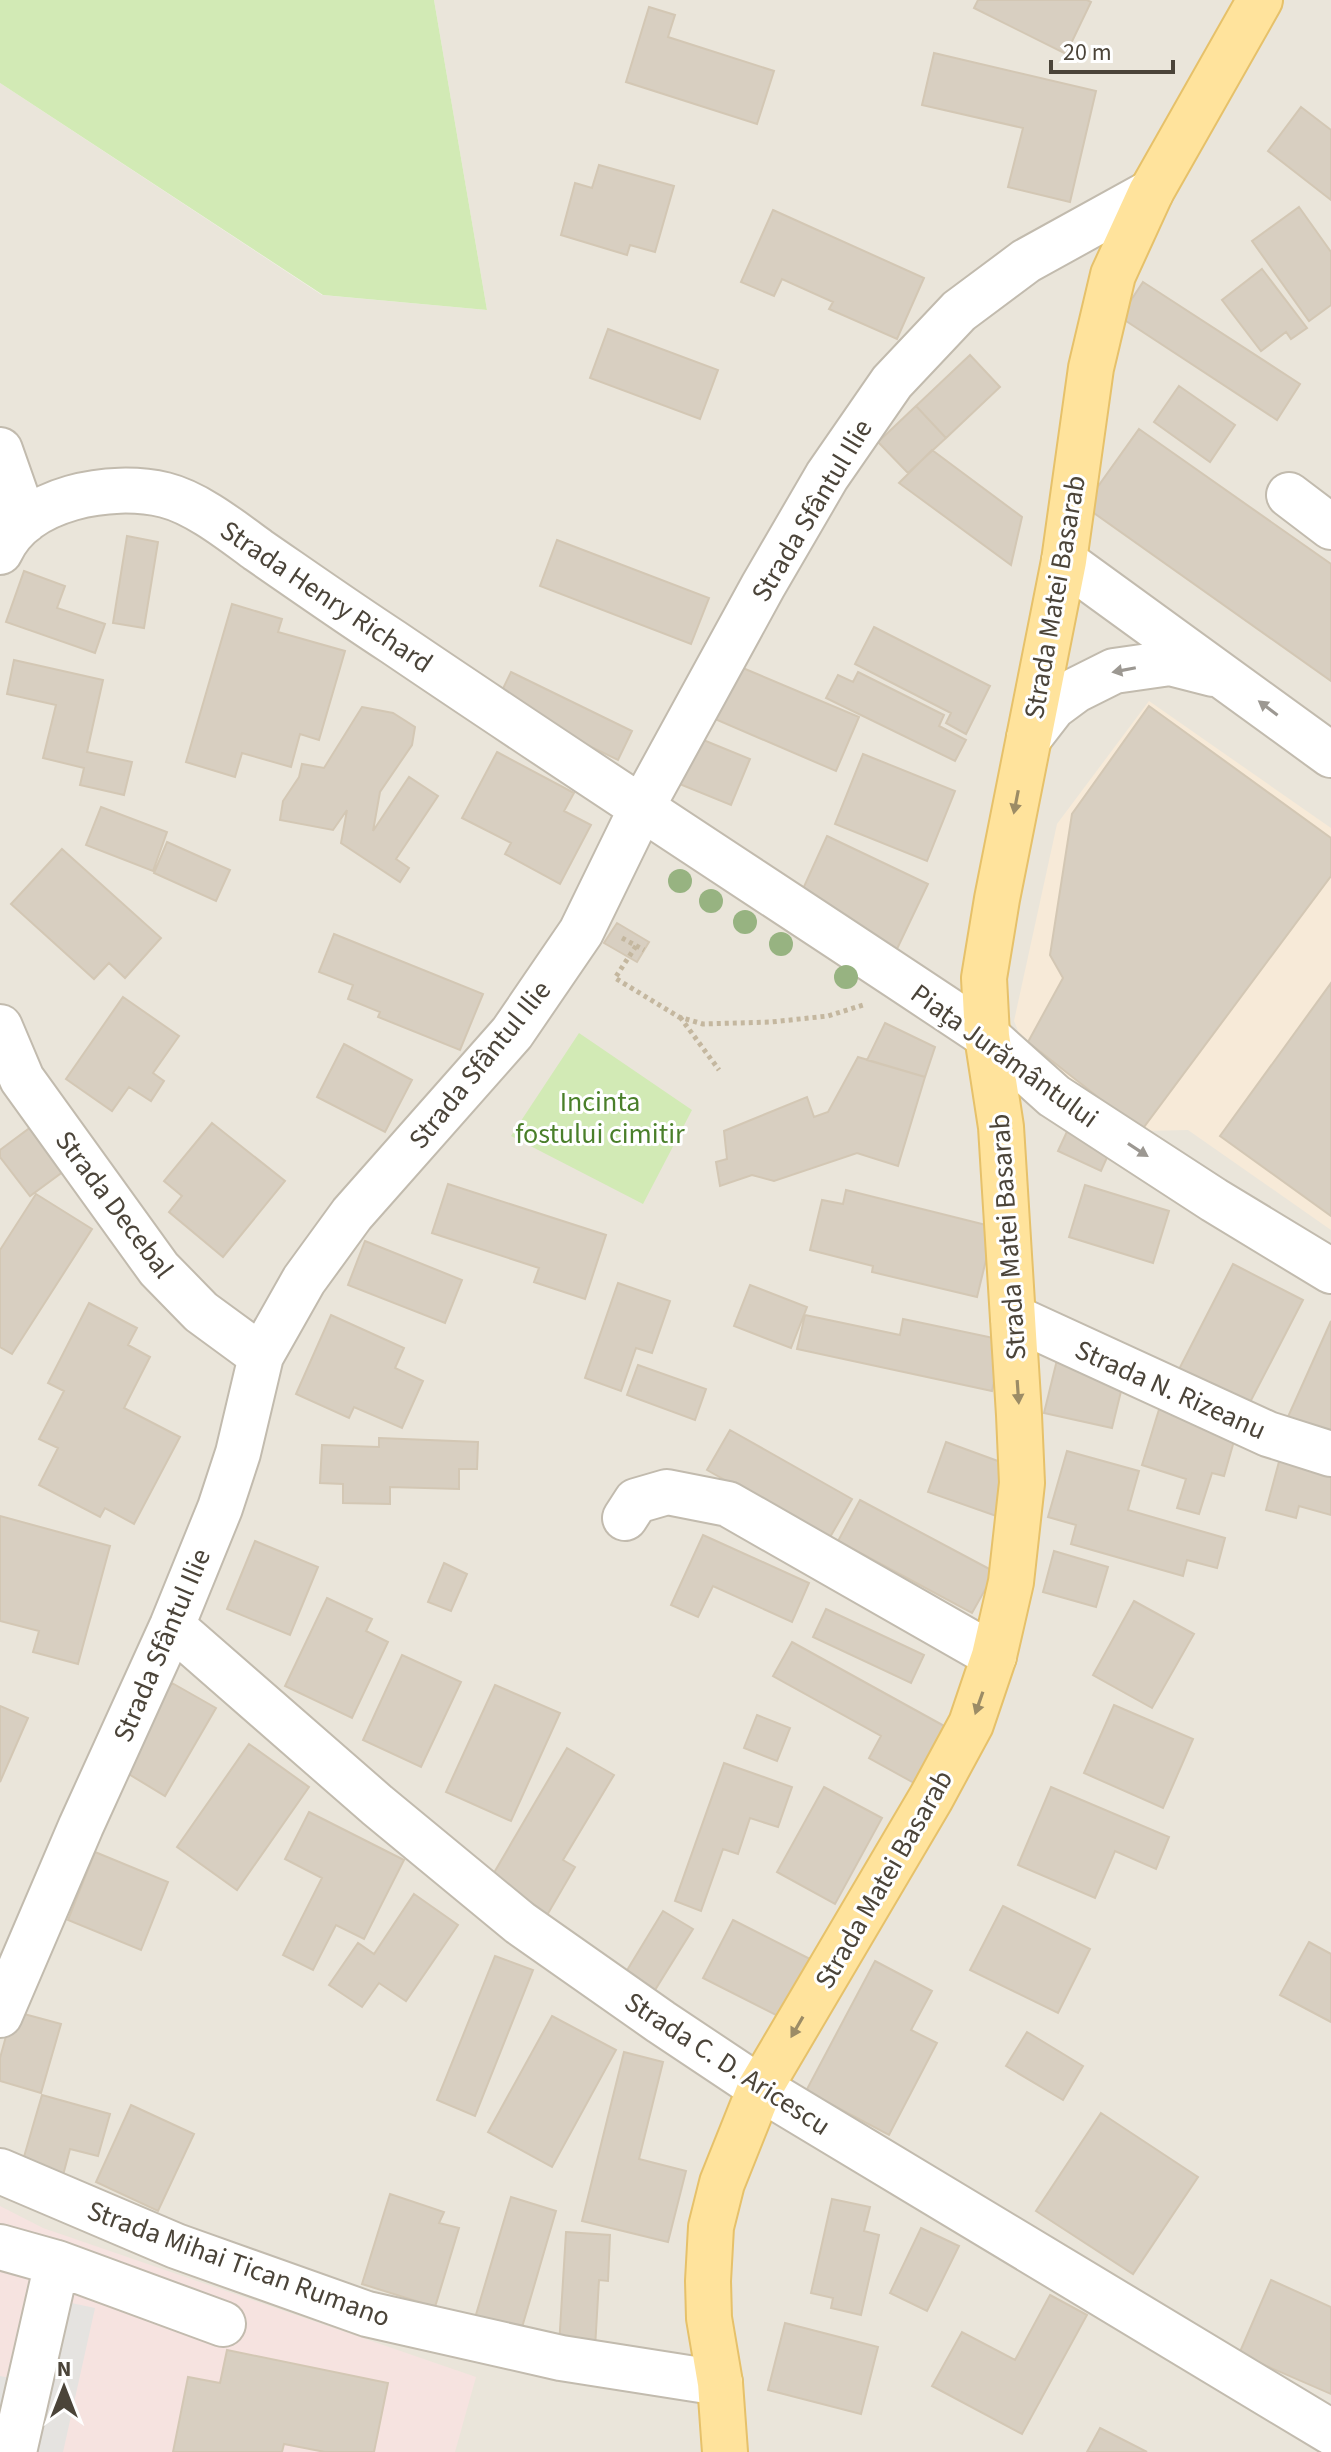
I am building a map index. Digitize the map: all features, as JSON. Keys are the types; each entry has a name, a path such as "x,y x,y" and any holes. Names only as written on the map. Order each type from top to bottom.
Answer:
{"main road":[{"name":"Strada Matei Basarab","path":"725,2452 720,2383 709,2318 711,2227 722,2183 760,2088 931,1798 971,1724 994,1656 1011,1582 1022,1483 1001,1127 987,1036 984,978 1064,561 1091,368 1113,275 1151,192 1260,0"}],"street":[{"name":"Strada Sfântul Ilie","path":"2,2002 172,1626 220,1508 238,1453 261,1356 304,1280 352,1214 520,1020 581,932 642,807 827,476 892,382 959,311 1026,261 1151,192"},
{"path":"0,450 12,536"},
{"name":"Strada Henry Richard","path":"12,536 63,500 90,492 127,490 167,495 214,519 393,643 642,807"},
{"path":"1289,495 1331,527"},
{"path":"1064,561 1331,755"},
{"path":"1029,738 1053,707 1076,690 1114,671 1170,663 1227,678"},
{"name":"Piața Jurământului","path":"642,807 987,1036 1054,1096 1214,1200 1331,1271"},
{"name":"Strada Decebal","path":"0,1027 22,1079 159,1269 201,1312 261,1356"},
{"name":"Strada N. Rizeanu","path":"1013,1317 1268,1434 1331,1454"},
{"path":"625,1518 636,1501 667,1492 728,1504 994,1656"},
{"name":"Strada C. D. Aricescu","path":"172,1626 377,1805 520,1923 760,2088 1331,2432"},
{"name":"Strada Mihai Tican Rumano","path":"0,2171 176,2246 367,2314 561,2358 720,2383"},
{"path":"0,2247 57,2263 223,2324"},
{"path":"14,2452 57,2263"}],"path":[{"path":"636,946 615,978 679,1017 703,1024 828,1016 867,1003"},
{"path":"679,1017 719,1070"}],"shaded area":[{"path":"434,0 1331,0 1331,2452 0,2452 0,83 322,295 487,310"},
{"path":"1149,701 1331,828 1331,1230 1188,1130 1141,1131 1025,1048 1014,1021 1057,824"},
{"path":"0,2206 43,2228 476,2377 455,2452 0,2452"},
{"path":"29,2294 95,2308 63,2452 0,2452 0,2376 10,2378"}],"green space":[{"path":"0,0 434,0 487,310 323,295 0,83"},
{"name":"Incinta fostului cimitir","path":"579,1033 692,1110 643,1204 511,1136"}],"building":[{"path":"978,0 1091,2 1066,54 974,8"},
{"path":"649,7 675,15 668,37 774,71 757,124 626,82"},
{"path":"934,53 1096,91 1070,202 1008,187 1023,128 922,105"},
{"path":"1301,107 1331,130 1331,200 1268,151"},
{"path":"599,165 674,186 655,252 630,245 627,255 561,235 575,183 592,188"},
{"path":"1299,207 1331,252 1331,305 1309,321 1252,241"},
{"path":"773,210 924,278 897,339 829,309 833,302 782,279 774,296 741,282"},
{"path":"1262,269 1307,328 1291,339 1286,332 1261,351 1222,300"},
{"path":"1143,282 1300,384 1277,420 1120,317"},
{"path":"608,329 718,370 700,419 590,378"},
{"path":"970,355 1000,387 946,438 916,406"},
{"path":"1179,386 1235,425 1210,462 1154,422"},
{"path":"916,406 946,438 908,473 878,442"},
{"path":"1139,429 1331,564 1331,681 1084,506"},
{"path":"932,450 1022,517 1011,565 899,483"},
{"path":"127,536 158,542 144,628 113,623"},
{"path":"557,540 709,598 691,644 540,586"},
{"path":"24,571 65,586 57,608 105,624 95,653 6,622"},
{"path":"232,604 282,619 278,632 345,651 319,740 300,734 291,767 242,753 235,777 186,762"},
{"path":"874,627 990,686 966,734 946,723 951,713 855,664"},
{"path":"14,660 103,680 87,752 132,762 124,795 80,785 84,768 43,758 56,705 7,694"},
{"path":"738,666 859,717 836,771 715,719"},
{"path":"511,672 632,731 618,760 497,701"},
{"path":"858,672 944,715 939,726 966,740 955,761 826,698 838,675 853,682"},
{"path":"1149,706 1331,838 1331,876 1141,1131 1028,1042 1063,978 1050,955 1072,814"},
{"path":"362,707 393,713 415,727 412,745 380,792 373,831 409,777 438,796 396,859 409,868 400,882 341,843 347,810 333,830 280,820 283,801 299,777 302,764 324,768"},
{"path":"696,737 750,759 731,805 677,783"},
{"path":"497,752 574,793 564,811 591,825 560,884 505,854 511,843 462,818"},
{"path":"863,754 955,791 927,861 835,824"},
{"path":"101,807 167,832 153,871 86,845"},
{"path":"827,836 928,884 897,949 797,902"},
{"path":"167,842 230,870 216,901 154,873"},
{"path":"62,849 161,938 125,978 109,963 94,979 11,904"},
{"path":"617,923 649,942 637,962 604,943"},
{"path":"334,934 483,994 460,1050 378,1017 380,1012 348,999 353,985 319,972"},
{"path":"1331,983 1331,1216 1220,1136"},
{"path":"123,997 179,1036 153,1073 164,1081 151,1101 129,1087 112,1111 66,1079"},
{"path":"885,1023 935,1047 925,1077 867,1060"},
{"path":"344,1044 412,1080 385,1132 317,1097"},
{"path":"858,1057 925,1077 898,1166 857,1153 774,1181 752,1175 720,1186 716,1162 727,1159 724,1131 807,1097 814,1117 828,1112"},
{"path":"212,1123 285,1181 223,1257 169,1212 182,1196 164,1181"},
{"path":"1070,1125 1113,1144 1101,1171 1058,1151"},
{"path":"31,1127 64,1171 30,1196 0,1157 0,1150"},
{"path":"448,1184 606,1235 585,1299 534,1282 539,1268 432,1233"},
{"path":"1085,1185 1169,1211 1153,1263 1069,1237"},
{"path":"846,1190 994,1227 977,1297 872,1272 873,1266 810,1250 822,1200 843,1204"},
{"path":"36,1194 92,1229 12,1354 0,1347 0,1250"},
{"path":"365,1241 462,1280 445,1323 348,1285"},
{"path":"1233,1264 1303,1300 1245,1412 1175,1377"},
{"path":"618,1283 670,1301 652,1353 636,1348 621,1391 585,1378"},
{"path":"750,1285 807,1307 791,1348 734,1326"},
{"path":"89,1303 137,1328 128,1345 150,1357 124,1408 180,1437 134,1524 105,1508 100,1517 39,1485 58,1448 39,1439 64,1391 48,1383"},
{"path":"331,1315 404,1348 395,1368 423,1381 402,1428 354,1407 349,1418 296,1394"},
{"path":"805,1315 900,1335 903,1319 1003,1340 992,1391 797,1349"},
{"path":"1331,1321 1331,1439 1287,1419"},
{"path":"1057,1360 1125,1375 1112,1428 1044,1413"},
{"path":"638,1365 706,1389 695,1420 627,1395"},
{"path":"1161,1403 1238,1427 1224,1476 1212,1473 1199,1514 1177,1508 1186,1479 1142,1465"},
{"path":"730,1430 852,1499 829,1539 707,1470"},
{"path":"379,1438 478,1442 477,1469 459,1469 459,1489 390,1487 390,1504 343,1503 343,1484 320,1483 322,1445 379,1447"},
{"path":"946,1442 1017,1468 999,1517 928,1492"},
{"path":"1067,1451 1139,1471 1128,1510 1225,1538 1217,1568 1187,1560 1183,1576 1071,1544 1076,1525 1048,1517"},
{"path":"1280,1458 1331,1471 1331,1515 1299,1506 1296,1518 1266,1510"},
{"path":"860,1500 995,1572 972,1613 838,1541"},
{"path":"0,1516 110,1546 78,1664 33,1652 39,1631 0,1621"},
{"path":"703,1535 809,1583 792,1622 713,1586 698,1617 671,1605"},
{"path":"255,1541 318,1567 290,1635 227,1609"},
{"path":"1054,1551 1108,1567 1096,1607 1043,1592"},
{"path":"444,1563 467,1574 451,1611 428,1602"},
{"path":"327,1598 372,1619 366,1631 388,1642 352,1718 285,1686"},
{"path":"1134,1601 1194,1634 1152,1708 1093,1675"},
{"path":"826,1609 924,1655 911,1683 813,1637"},
{"path":"792,1642 946,1727 914,1783 869,1758 881,1736 773,1676"},
{"path":"402,1655 461,1682 421,1767 363,1740"},
{"path":"172,1683 216,1708 165,1796 122,1770"},
{"path":"495,1685 560,1713 511,1821 446,1792"},
{"path":"1114,1705 1193,1739 1163,1808 1084,1773"},
{"path":"0,1706 28,1718 0,1782"},
{"path":"757,1715 790,1728 777,1761 744,1748"},
{"path":"249,1744 309,1787 237,1890 177,1847"},
{"path":"567,1748 614,1775 563,1860 575,1867 546,1917 488,1883"},
{"path":"724,1763 792,1787 778,1827 750,1818 738,1854 723,1849 701,1911 675,1901"},
{"path":"824,1787 882,1818 835,1904 777,1872"},
{"path":"1051,1787 1169,1837 1156,1869 1115,1851 1095,1898 1018,1865"},
{"path":"309,1812 404,1860 364,1939 336,1925 313,1970 283,1955 322,1878 285,1859"},
{"path":"95,1852 168,1882 141,1950 68,1920"},
{"path":"414,1894 458,1925 406,2001 379,1983 362,2007 329,1985 358,1943 374,1954"},
{"path":"1003,1906 1090,1949 1058,2013 970,1970"},
{"path":"663,1911 693,1929 655,1990 626,1972"},
{"path":"733,1920 810,1959 780,2017 703,1978"},
{"path":"1309,1942 1331,1954 1331,2022 1280,1995"},
{"path":"495,1956 533,1970 475,2116 437,2100"},
{"path":"875,1961 932,1991 911,2030 937,2043 889,2135 806,2091"},
{"path":"13,2011 61,2024 41,2093 0,2081 0,2058"},
{"path":"552,2016 616,2050 552,2167 488,2132"},
{"path":"1027,2032 1083,2066 1063,2100 1006,2066"},
{"path":"624,2052 663,2062 639,2159 686,2171 668,2242 582,2221"},
{"path":"42,2095 110,2114 98,2156 70,2149 62,2179 21,2167"},
{"path":"131,2105 194,2134 158,2211 96,2182"},
{"path":"1101,2113 1198,2177 1133,2274 1036,2211"},
{"path":"390,2194 444,2212 439,2223 459,2228 435,2307 362,2284"},
{"path":"511,2197 556,2211 518,2341 472,2328"},
{"path":"832,2199 870,2207 864,2231 879,2235 861,2315 831,2308 833,2298 811,2293"},
{"path":"921,2228 959,2246 927,2311 890,2293"},
{"path":"566,2232 610,2235 608,2281 599,2280 595,2348 559,2346"},
{"path":"1271,2280 1331,2307 1331,2394 1239,2354"},
{"path":"1050,2295 1087,2315 1022,2434 932,2386 962,2332 1015,2360"},
{"path":"785,2323 878,2347 861,2414 768,2390"},
{"path":"227,2350 388,2383 374,2452 325,2452 284,2444 282,2452 173,2452 188,2377 220,2383"},
{"path":"1100,2428 1147,2452 1087,2452"}]}
